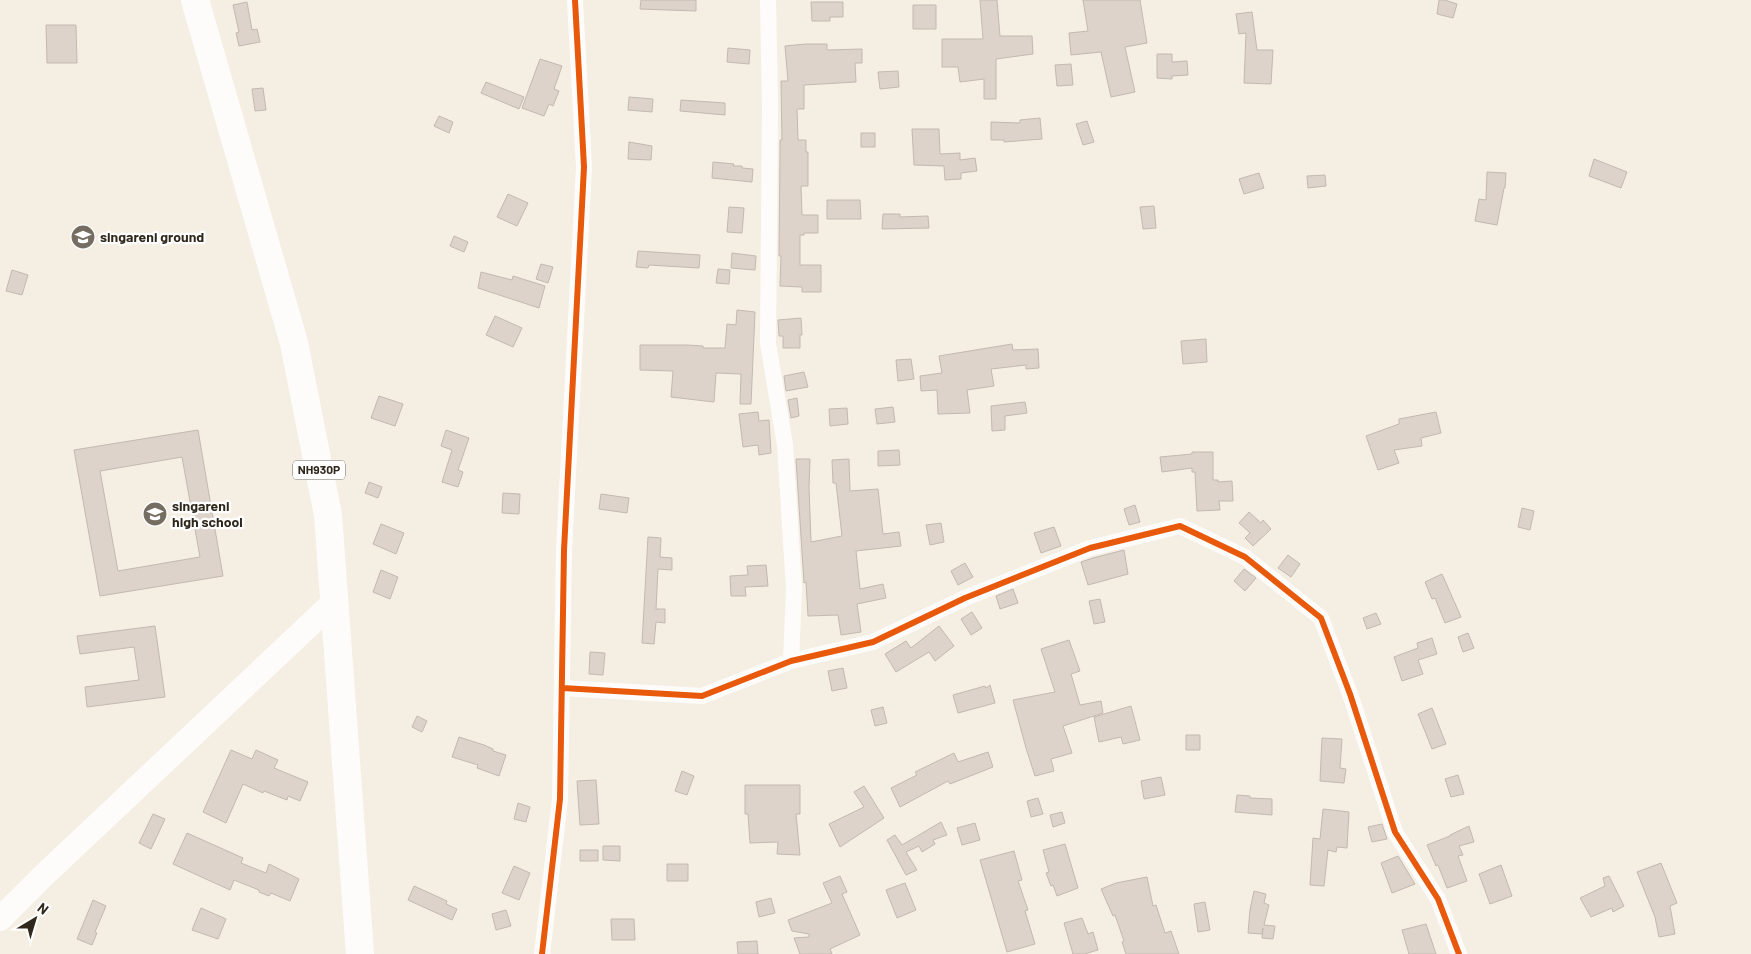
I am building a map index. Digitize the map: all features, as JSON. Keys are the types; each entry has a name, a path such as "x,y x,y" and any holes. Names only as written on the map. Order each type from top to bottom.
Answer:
{"highway":[{"name":"NH930P","path":"195,0 294,343 328,515 360,954"}],"street":[{"path":"542,954 560,799 564,550 584,167 575,0"},
{"path":"768,0 770,106 768,343 785,445 794,589 791,661"},
{"path":"562,688 702,696 791,661 873,642 965,598 1090,548 1180,526 1245,557 1321,618 1350,694 1395,832 1438,899 1459,954"},
{"path":"0,919 42,877 334,602"}],"building":[{"path":"641,0 696,0 696,11 640,9"},
{"path":"980,0 997,0 1000,36 1032,36 1033,54 996,59 996,99 984,99 984,79 960,82 958,67 942,67 942,39 983,39"},
{"path":"1083,0 1140,0 1147,43 1125,47 1135,92 1111,97 1101,52 1071,55 1069,33 1088,31"},
{"path":"1439,0 1457,4 1453,18 1437,14"},
{"path":"247,2 252,30 257,29 260,42 239,46 236,33 239,32 233,5"},
{"path":"811,2 843,2 843,17 830,17 830,21 812,21"},
{"path":"913,5 936,5 936,29 913,29"},
{"path":"1252,12 1257,50 1273,50 1271,84 1244,83 1246,33 1239,34 1236,14"},
{"path":"46,25 76,25 77,63 47,63"},
{"path":"827,44 827,50 862,49 862,63 855,63 856,82 804,85 804,109 797,109 798,140 806,140 806,152 808,152 808,186 801,186 802,215 818,215 818,233 804,233 804,235 800,235 800,265 821,265 821,292 802,292 802,287 780,286 781,81 788,81 785,46"},
{"path":"728,48 750,50 749,64 727,62"},
{"path":"1157,54 1172,54 1172,62 1187,61 1188,75 1172,76 1172,79 1157,78"},
{"path":"540,59 562,66 554,89 559,91 553,106 549,104 544,116 522,108"},
{"path":"1071,64 1073,85 1057,86 1055,65"},
{"path":"898,71 899,87 880,89 878,72"},
{"path":"486,82 524,97 519,109 481,93"},
{"path":"263,88 266,110 255,111 252,89"},
{"path":"629,97 653,99 652,112 628,110"},
{"path":"681,100 725,103 725,115 680,111"},
{"path":"439,116 453,122 449,133 434,126"},
{"path":"1040,118 1042,139 1004,142 1004,140 991,140 991,122 1020,123 1020,120"},
{"path":"1087,121 1094,142 1083,145 1076,124"},
{"path":"912,129 939,129 940,154 960,153 960,160 975,158 977,171 961,173 961,179 945,180 944,166 914,165"},
{"path":"861,133 875,133 875,147 861,147"},
{"path":"629,142 652,146 651,160 628,159"},
{"path":"1594,159 1627,172 1621,188 1589,176"},
{"path":"713,162 734,164 733,166 753,169 752,182 712,178"},
{"path":"1487,172 1506,173 1505,188 1497,225 1475,221 1479,199 1486,200"},
{"path":"1259,173 1264,188 1244,194 1239,179"},
{"path":"1325,175 1326,186 1308,188 1307,176"},
{"path":"508,194 528,203 517,226 497,217"},
{"path":"827,200 860,200 861,219 827,219"},
{"path":"1154,206 1156,228 1143,229 1140,207"},
{"path":"729,207 744,208 742,233 727,232"},
{"path":"883,214 900,214 900,217 928,216 929,228 882,229"},
{"path":"454,236 468,242 464,252 450,246"},
{"path":"638,251 700,255 699,268 649,265 648,268 636,267"},
{"path":"732,253 756,256 755,270 731,268"},
{"path":"541,264 553,267 548,283 536,279"},
{"path":"718,269 730,270 729,284 716,283"},
{"path":"12,270 28,275 22,295 6,291"},
{"path":"481,272 512,280 513,276 545,286 539,308 478,288"},
{"path":"737,310 755,312 751,404 740,404 741,374 716,373 714,402 671,397 673,371 640,370 640,345 687,345 703,346 703,348 725,348 727,324 736,325"},
{"path":"495,316 522,328 513,347 486,335"},
{"path":"801,318 802,335 800,335 800,348 783,348 783,336 779,336 778,320"},
{"path":"1206,339 1207,362 1183,364 1181,341"},
{"path":"1012,344 1013,350 1038,349 1039,368 1026,369 1026,365 991,369 994,386 967,390 970,413 938,414 937,390 921,391 920,376 942,373 939,356"},
{"path":"911,359 914,379 898,381 896,360"},
{"path":"804,372 808,387 786,391 784,376"},
{"path":"379,396 403,404 395,426 371,418"},
{"path":"797,398 799,416 791,418 788,400"},
{"path":"1025,402 1027,413 1005,416 1005,430 992,431 991,406"},
{"path":"893,407 895,422 877,424 875,409"},
{"path":"847,408 848,424 830,426 829,409"},
{"path":"758,412 759,421 769,420 771,453 759,455 758,445 743,447 739,414"},
{"path":"1436,412 1441,433 1421,438 1422,446 1394,450 1399,463 1378,470 1366,436 1399,424 1399,419"},
{"path":"198,430 223,576 100,596 74,450","holes":["182,457 200,557 118,571 100,471"]},
{"path":"446,430 469,438 458,470 463,472 458,487 442,482 452,450 441,446"},
{"path":"899,450 900,465 878,466 878,451"},
{"path":"1192,452 1213,452 1213,480 1218,480 1218,482 1232,481 1233,501 1219,501 1220,510 1197,511 1195,472 1192,472 1192,468 1162,472 1160,457 1192,454"},
{"path":"796,459 810,459 811,542 842,536 836,483 833,483 832,460 849,459 850,491 878,489 883,534 899,532 901,546 856,551 860,589 883,584 886,598 857,604 861,632 841,635 838,615 808,616"},
{"path":"369,482 382,487 378,498 365,493"},
{"path":"503,493 520,494 519,514 502,513"},
{"path":"601,494 629,498 627,513 599,509"},
{"path":"1135,505 1140,522 1129,525 1124,509"},
{"path":"1522,508 1534,511 1530,530 1518,527"},
{"path":"1249,512 1261,523 1263,520 1271,529 1253,546 1245,538 1250,533 1239,523"},
{"path":"941,523 944,542 930,545 926,525"},
{"path":"381,524 404,533 396,554 373,544"},
{"path":"1054,527 1061,546 1041,553 1034,533"},
{"path":"648,537 661,538 660,557 672,558 672,570 658,569 656,609 665,609 665,623 656,622 654,644 642,643"},
{"path":"1124,550 1128,574 1088,585 1081,562"},
{"path":"1288,555 1300,564 1291,577 1278,568"},
{"path":"965,563 973,577 958,585 951,571"},
{"path":"766,565 768,586 745,587 746,596 731,596 730,576 748,575 747,566"},
{"path":"1244,569 1256,578 1245,591 1234,581"},
{"path":"381,570 398,577 390,599 373,592"},
{"path":"1442,574 1461,617 1445,623 1435,598 1432,599 1425,582"},
{"path":"1013,589 1018,603 1000,609 996,596"},
{"path":"1100,599 1105,622 1094,624 1089,601"},
{"path":"972,612 982,628 971,635 961,619"},
{"path":"1376,613 1381,624 1367,629 1363,618"},
{"path":"155,626 165,697 87,707 85,687 139,680 134,647 80,654 77,636"},
{"path":"939,626 954,646 935,661 929,652 896,672 885,654 906,641 911,648"},
{"path":"1468,633 1474,648 1463,652 1458,637"},
{"path":"1432,638 1437,654 1418,660 1423,674 1402,681 1394,657 1418,648 1417,643"},
{"path":"1069,640 1080,671 1071,674 1080,705 1101,701 1103,713 1063,726 1072,753 1051,759 1054,771 1035,776 1013,700 1055,692 1041,649"},
{"path":"590,652 605,653 603,675 589,674"},
{"path":"843,668 847,688 832,691 828,671"},
{"path":"990,685 995,703 958,713 953,695 985,686 986,688"},
{"path":"1131,706 1140,740 1123,744 1121,737 1099,742 1094,717"},
{"path":"883,707 887,723 875,726 871,710"},
{"path":"1432,708 1446,744 1432,749 1418,714"},
{"path":"417,716 427,721 422,732 412,727"},
{"path":"1186,735 1200,735 1200,750 1186,750"},
{"path":"459,737 506,755 499,776 477,768 478,765 452,757"},
{"path":"1322,738 1342,739 1340,768 1346,769 1344,783 1320,781"},
{"path":"231,750 252,759 256,750 278,760 274,768 308,782 300,801 288,796 287,800 264,791 263,793 243,784 226,823 203,812"},
{"path":"988,752 993,767 950,784 948,781 900,807 891,788 917,775 915,772 954,753 958,762"},
{"path":"682,771 694,776 687,795 675,791"},
{"path":"1458,775 1464,794 1451,797 1445,779"},
{"path":"1161,777 1165,795 1144,799 1141,781"},
{"path":"596,780 599,824 580,825 577,781"},
{"path":"745,785 800,785 800,814 796,814 800,855 777,854 778,842 750,843 748,814 745,814"},
{"path":"864,786 884,818 840,847 829,824 864,807 854,792"},
{"path":"1237,795 1250,796 1250,798 1272,799 1272,815 1235,812"},
{"path":"1038,798 1043,814 1031,817 1027,801"},
{"path":"518,803 530,807 526,822 514,819"},
{"path":"1323,809 1349,812 1347,848 1337,847 1336,852 1328,850 1324,886 1310,885 1313,838 1320,839"},
{"path":"1062,812 1065,823 1053,827 1050,815"},
{"path":"153,814 165,819 151,849 139,843"},
{"path":"941,822 947,835 933,840 935,844 922,852 919,846 906,852 917,870 906,875 887,840 895,835 902,845"},
{"path":"975,823 980,840 962,845 957,828"},
{"path":"1382,824 1387,839 1372,842 1368,827"},
{"path":"1469,826 1474,842 1459,846 1463,855 1458,856 1467,881 1447,888 1438,865 1436,866 1427,845"},
{"path":"187,833 243,858 241,863 266,873 269,864 299,879 290,901 271,893 269,896 234,880 230,890 173,864"},
{"path":"1065,844 1078,888 1057,896 1046,873 1049,872 1043,850"},
{"path":"603,846 620,846 620,861 603,860"},
{"path":"580,850 598,850 598,861 580,861"},
{"path":"1014,851 1022,880 1018,881 1028,910 1025,911 1035,944 1007,952 980,860"},
{"path":"1398,856 1415,884 1392,893 1381,863"},
{"path":"1661,863 1677,903 1670,906 1675,934 1659,937 1655,917 1637,872"},
{"path":"667,864 688,864 688,881 667,881"},
{"path":"1501,865 1512,896 1490,904 1479,874"},
{"path":"514,866 530,873 519,900 502,893"},
{"path":"840,876 847,892 842,894 860,935 830,949 832,954 800,954 794,938 809,937 809,934 792,931 788,920 832,903 823,883"},
{"path":"1609,876 1624,906 1613,912 1612,908 1591,917 1580,898 1605,886 1603,878"},
{"path":"1147,877 1153,906 1156,905 1165,933 1171,931 1179,954 1126,954 1122,942 1124,941 1115,915 1113,916 1101,889 1116,883"},
{"path":"905,883 916,910 897,918 886,890"},
{"path":"414,886 447,901 446,904 457,909 452,920 408,900"},
{"path":"1254,891 1266,894 1264,903 1269,905 1264,925 1275,926 1273,939 1262,938 1263,928 1262,934 1248,933"},
{"path":"771,898 775,913 759,917 756,902"},
{"path":"93,900 106,906 95,932 97,933 92,945 77,939"},
{"path":"1205,902 1210,930 1198,932 1194,904"},
{"path":"201,908 226,919 218,939 192,930"},
{"path":"506,910 511,926 496,930 492,914"},
{"path":"1082,918 1088,934 1093,932 1098,950 1084,954 1073,954 1064,923"},
{"path":"611,919 634,919 635,940 612,940"},
{"path":"1426,924 1436,954 1409,954 1402,930"},
{"path":"757,941 758,954 738,954 737,942"}],"cycle path":[{"path":"542,954 560,799 564,550 584,167 575,0"},
{"path":"562,688 702,696 791,661 873,642 965,598 1090,548 1180,526 1245,557 1321,618 1350,694 1395,832 1438,899 1459,954"}],"place":[{"name":"singareni ground","path":"83,237"},
{"name":"singareni high school","path":"155,514"}]}
